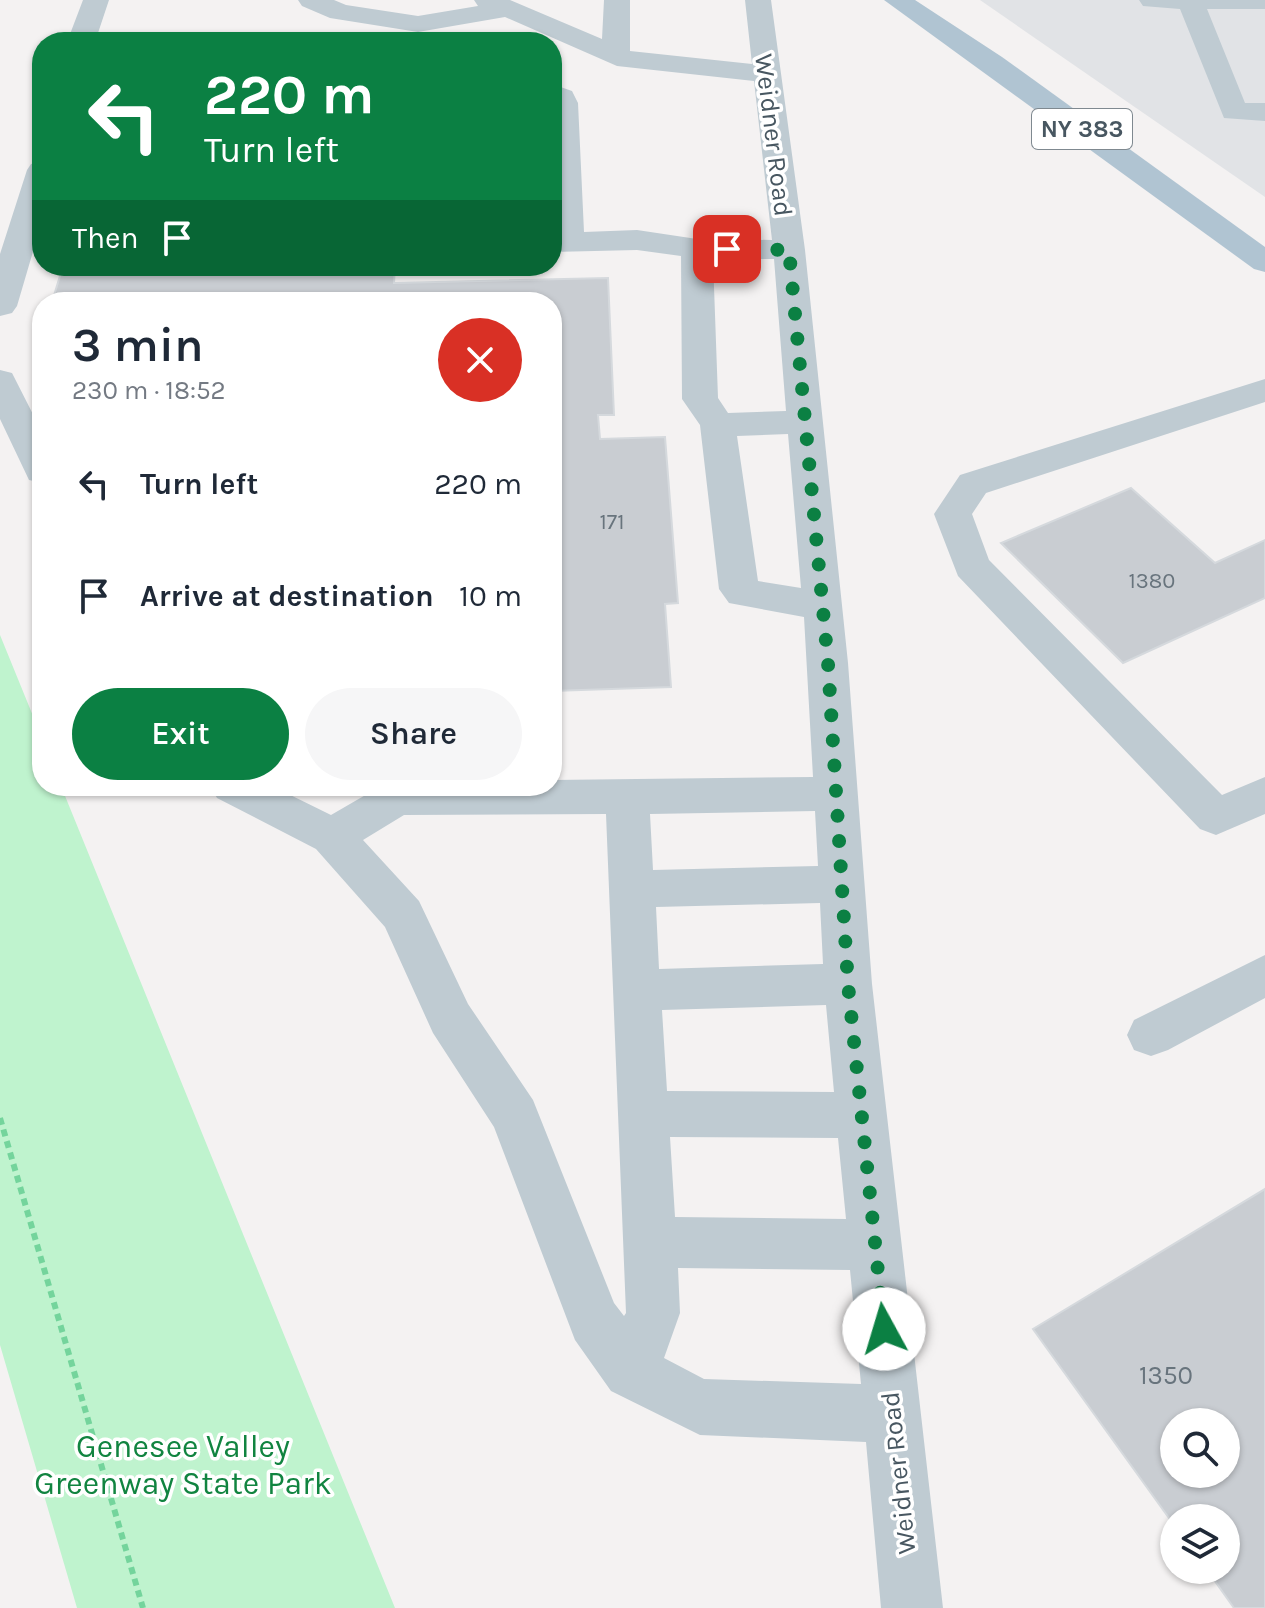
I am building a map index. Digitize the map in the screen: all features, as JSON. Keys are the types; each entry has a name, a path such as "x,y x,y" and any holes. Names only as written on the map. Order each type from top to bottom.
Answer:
{"main road":[{"name":"NY 383","path":"897,0 992,63 1265,262"}],"street":[{"path":"85,32 96,0"},
{"path":"311,0 340,12 418,24 497,4 561,32"},
{"path":"616,56 617,0"},
{"name":"Weidner Road","path":"758,0 789,250 822,606 848,984 912,1608"},
{"path":"1152,0 1265,1"},
{"path":"1190,1 1234,112 1265,112"},
{"path":"562,32 616,56 669,67 767,74"},
{"path":"562,97 562,172"},
{"path":"0,306 32,202"},
{"path":"562,242 637,240 697,249 789,250"},
{"path":"697,249 700,399 718,425 739,589 743,593 822,606"},
{"path":"0,381 32,450"},
{"path":"1265,390 973,484 953,514 972,566 1216,817 1265,794"},
{"path":"718,425 805,422"},
{"path":"332,836 397,798 837,794"},
{"path":"252,796 332,836 403,915 450,1018 515,1116 594,1321 631,1371 700,1407 892,1414"},
{"path":"627,797 653,1313 631,1371"},
{"path":"632,889 843,884"},
{"path":"1151,1035 1265,975"},
{"path":"638,990 848,984"},
{"path":"645,1114 861,1115"},
{"path":"650,1242 875,1245"}],"path":[{"path":"0,1118 143,1608"}],"shaded area":[{"path":"980,0 1265,0 1265,197"}],"green space":[{"name":"Genesee Valley Greenway State Park","path":"0,635 32,713 32,796 65,796 395,1608 77,1608 0,1345"}],"building":[{"path":"60,276 394,276 394,283 608,278 614,415 598,415 600,439 665,437 678,603 665,604 671,687 562,691 562,292 55,292"},
{"path":"1131,488 1215,563 1265,540 1265,598 1123,663 1001,543"},
{"path":"1265,1189 1265,1608 1234,1608 1217,1584 1240,1584 1240,1504 1160,1506 1033,1329"}],"route":[{"path":"727,249 789,250 828,663 848,984 884,1329"}]}
